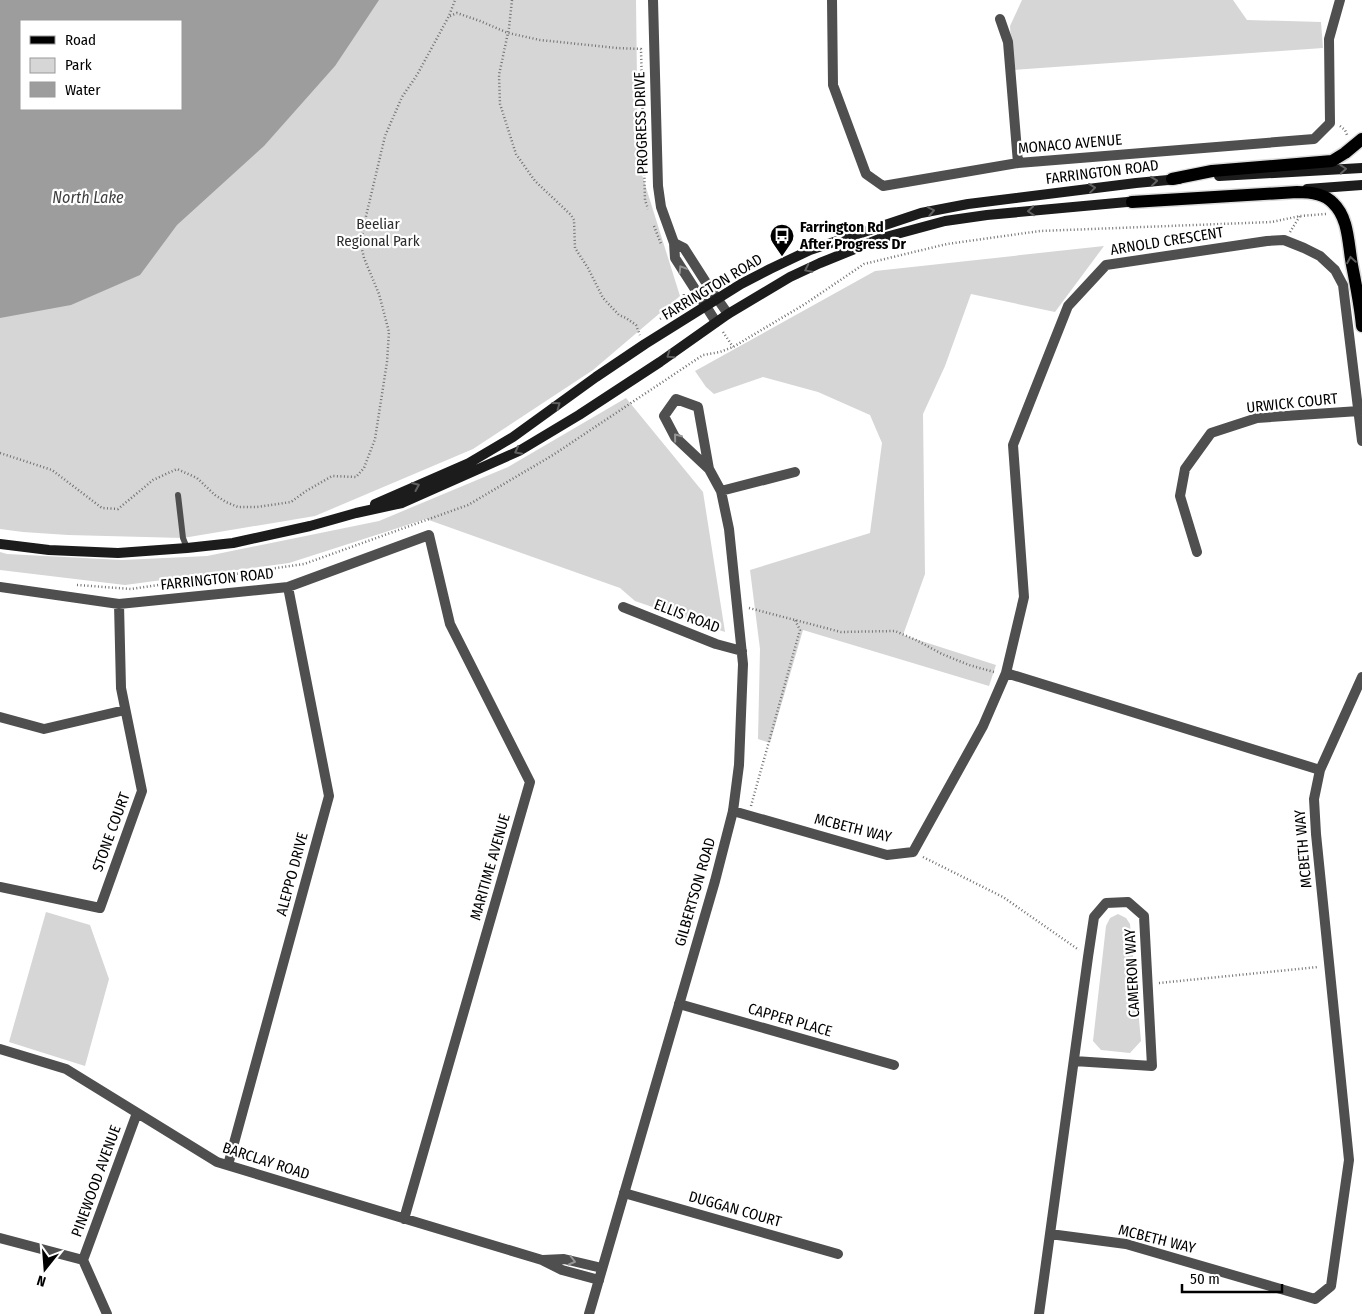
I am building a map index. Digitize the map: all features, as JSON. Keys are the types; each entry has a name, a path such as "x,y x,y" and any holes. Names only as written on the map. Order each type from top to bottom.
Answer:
{"main road":[{"path":"1172,179 1212,171 1332,161 1362,139"},
{"name":"FARRINGTON ROAD","path":"356,513 469,463 513,437 645,344 741,284 810,250 921,213 968,204 1172,179 1362,168"},
{"name":"FARRINGTON ROAD","path":"0,544 49,550 118,553 187,548 233,542 310,526 402,503 519,451 580,415 728,314 790,277 820,262 882,238 945,222 987,215 1362,185"},
{"path":"1132,202 1307,192 1332,201 1339,210 1347,231 1362,326"}],"street":[{"name":"PROGRESS DRIVE","path":"653,0 658,186 661,207 674,243 675,258 716,322"},
{"name":"MONACO AVENUE","path":"832,0 833,84 866,174 883,186 1018,163 1314,138 1330,123 1329,39 1340,0"},
{"path":"1000,19 1008,42 1018,163"},
{"name":"ARNOLD CRESCENT","path":"1006,672 1024,597 1013,445 1068,306 1106,265 1284,240 1320,256 1335,270 1343,285 1362,441"},
{"name":"PROGRESS DRIVE","path":"674,243 684,248 728,314"},
{"name":"GILBERTSON ROAD","path":"589,1314 733,812 739,765 743,664 729,529 720,491 709,469 698,407 676,399 664,416 675,436 709,469"},
{"name":"URWICK COURT","path":"1197,552 1180,496 1185,468 1211,433 1257,418 1359,411"},
{"path":"720,491 795,472"},
{"name":"FARRINGTON ROAD","path":"0,588 119,604 288,587 429,535"},
{"name":"MARITIME AVENUE","path":"404,1219 530,782 450,624 429,535"},
{"name":"ALEPPO DRIVE","path":"228,1166 329,796 288,587"},
{"name":"STONE COURT","path":"0,886 100,908 142,791 121,688 119,604"},
{"name":"ELLIS ROAD","path":"623,607 716,644 742,651"},
{"path":"913,852 983,726 1006,672 1320,770 1362,677"},
{"path":"0,717 44,729 126,710"},
{"name":"MCBETH WAY","path":"1050,1234 1126,1244 1315,1299 1331,1286 1350,1160 1316,834 1314,799 1320,770"},
{"name":"MCBETH WAY","path":"733,812 887,855 913,852"},
{"name":"CAMERON WAY","path":"1039,1314 1088,956 1094,917 1106,904 1128,902 1144,916 1152,1066 1074,1061"},
{"name":"CAPPER PLACE","path":"679,1004 894,1065"},
{"name":"BARCLAY ROAD","path":"0,1049 66,1069 217,1162 542,1260 562,1270 599,1280"},
{"name":"PINEWOOD AVENUE","path":"107,1314 83,1260 137,1113"},
{"name":"DUGGAN COURT","path":"624,1193 838,1254"},
{"path":"0,1238 83,1260"},
{"name":"BARCLAY ROAD","path":"542,1260 564,1258 602,1268"}],"lane":[{"path":"178,495 183,538 187,548"}],"path":[{"path":"0,453 52,470 102,508 118,509 153,480 177,469 197,478 215,495 238,507 257,507 291,502 332,476 356,477 364,468 375,439 387,362 388,332 379,294 364,258 362,229 385,136 402,97 417,75 449,16 455,0"},
{"path":"512,0 508,33 499,75 500,104 516,154 535,181 571,215 574,220 575,248 604,298 619,315 636,325 645,344"},
{"path":"449,16 457,12 508,33 540,40 641,49 645,200 648,209"},
{"path":"75,585 131,589 304,564 468,505 553,455 703,354 720,352 733,347 805,304 864,264 947,244 1040,232 1272,222 1300,216 1328,214 1339,210"},
{"path":"1284,240 1300,216"},
{"path":"654,225 662,247"},
{"path":"659,320 680,307 684,294"},
{"path":"716,322 733,347"},
{"path":"639,334 646,329"},
{"path":"737,609 748,608 841,632 895,631 969,665 990,672 1006,672"},
{"path":"733,812 751,806 800,630 795,620"},
{"path":"913,852 1003,898 1088,956"},
{"path":"1148,984 1330,966"}],"green space":[{"name":"Beeliar Regional Park","path":"0,0 636,0 638,162 680,296 593,370 473,449 315,516 183,538 23,532 0,529"},
{"path":"1022,0 1233,0 1247,20 1321,22 1323,48 1013,70 1010,26"},
{"path":"1104,246 1055,312 971,294 945,366 923,414 925,574 903,635 996,665 989,686 803,630 770,743 758,739 760,649 750,570 870,533 882,443 870,415 818,392 763,377 714,394 706,387 695,371 875,271"},
{"path":"626,398 703,492 725,632 635,601 620,588 426,519 289,563 125,585 0,570 0,552 7,554 122,560 207,556 379,521 508,467"},
{"path":"46,912 90,925 109,979 85,1066 9,1042"},
{"path":"1118,914 1126,918 1130,924 1141,1041 1130,1053 1101,1050 1093,1041 1106,926 1110,918"}],"water":[{"name":"North Lake","path":"0,0 379,0 335,66 264,146 177,225 140,275 71,305 0,318"}],"place":[{"name":"Farrington Rd After Progress Dr","path":"782,257"}]}
